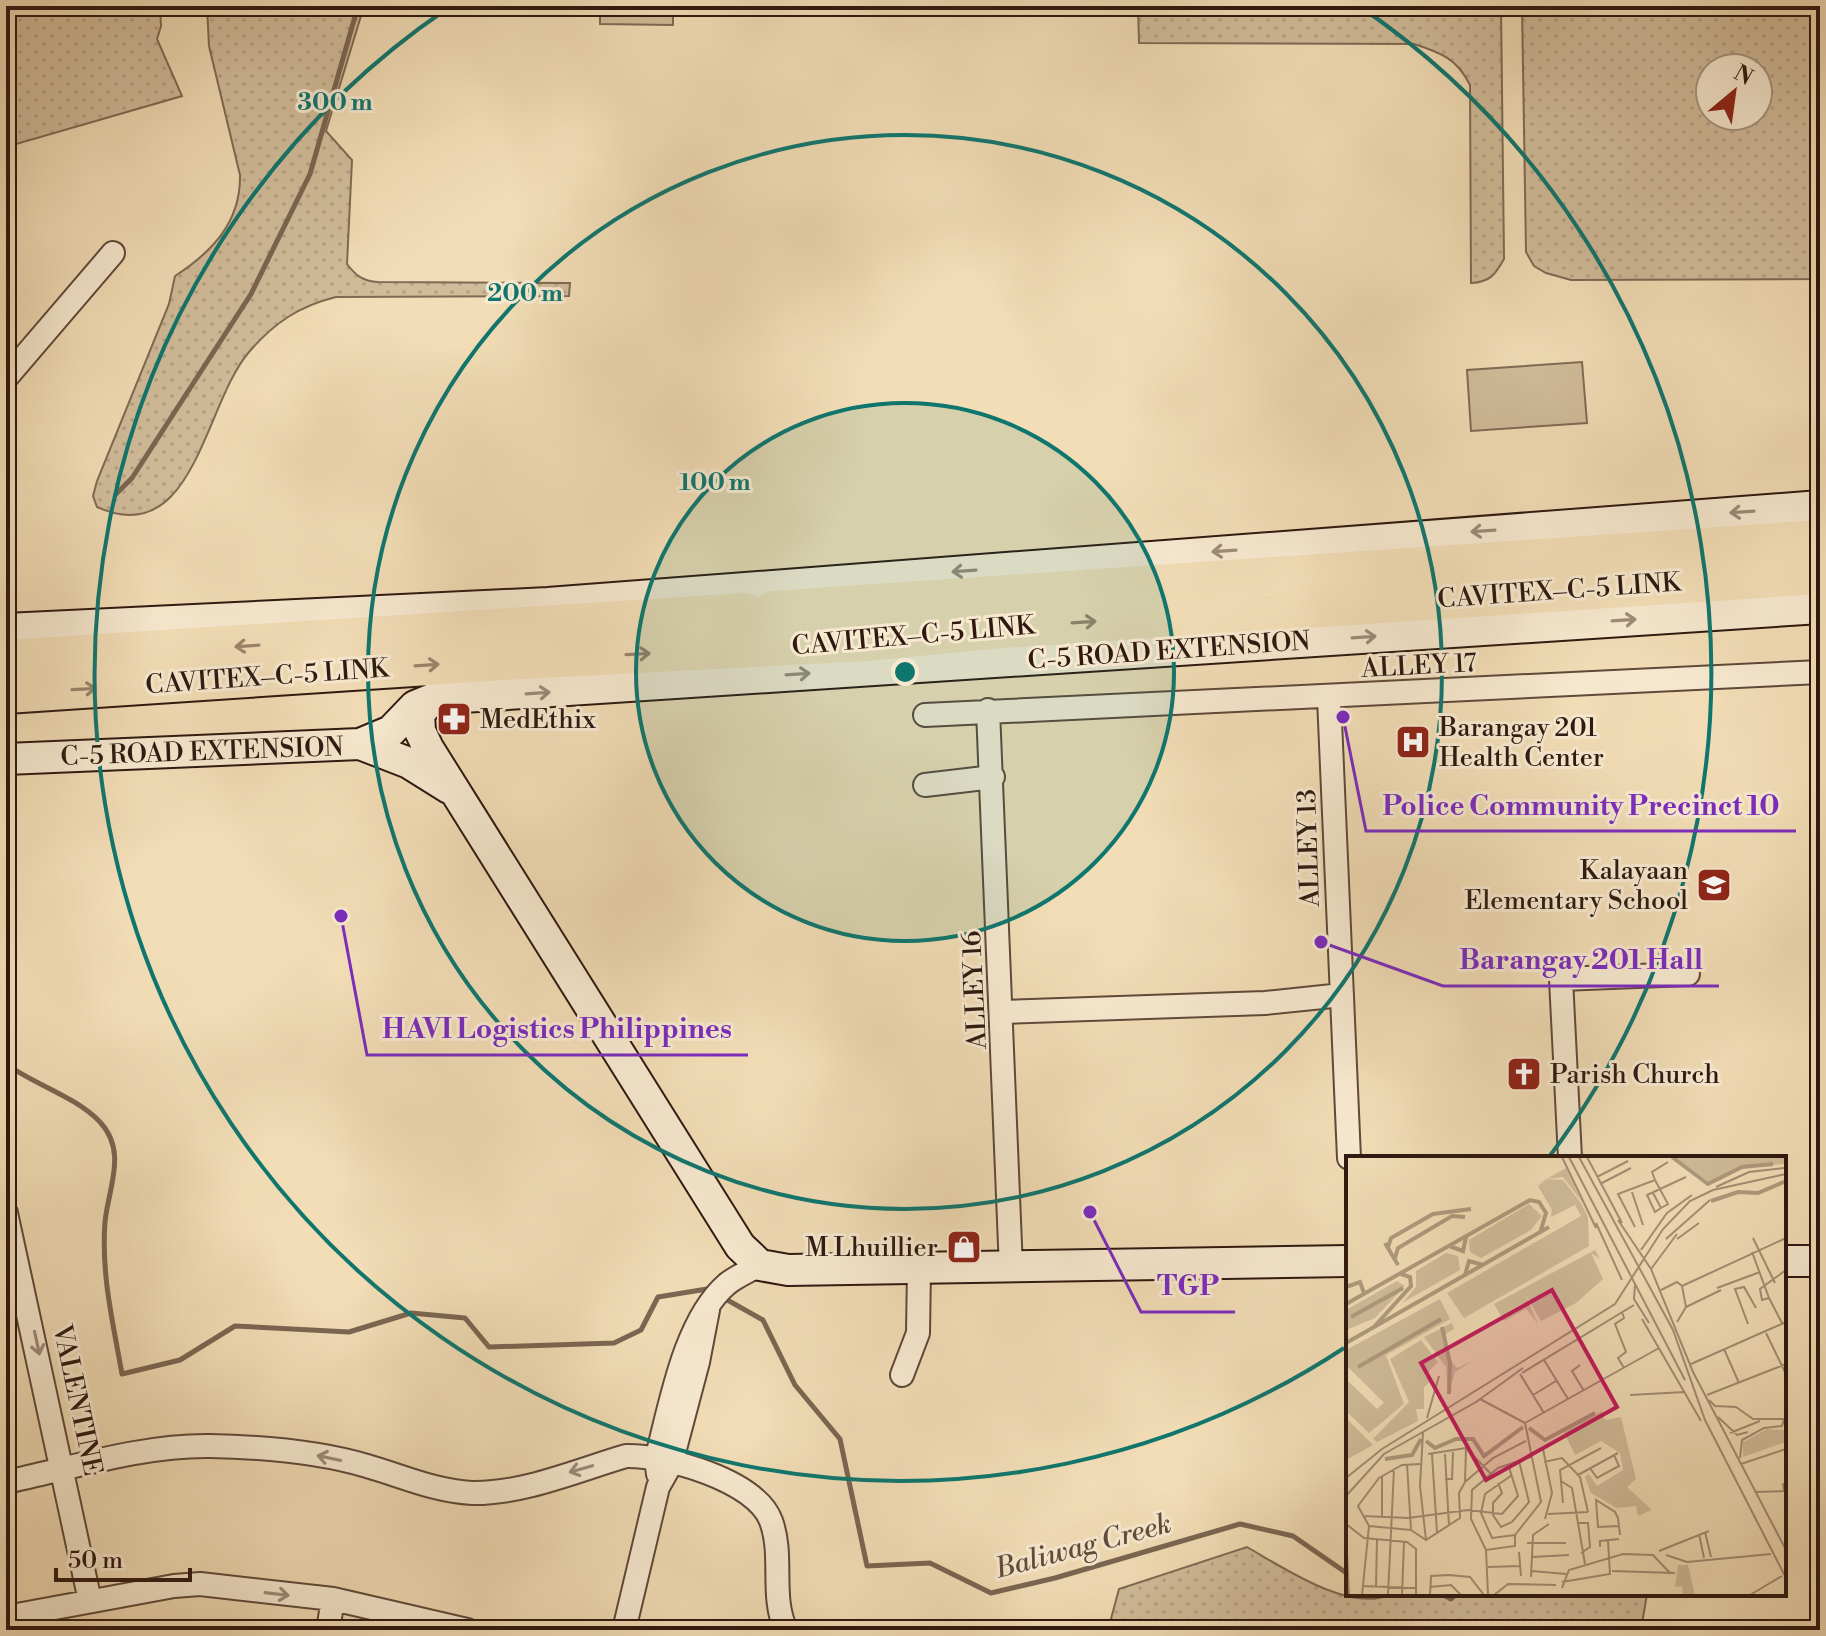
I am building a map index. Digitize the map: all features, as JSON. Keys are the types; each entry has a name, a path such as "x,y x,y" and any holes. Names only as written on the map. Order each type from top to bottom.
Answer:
{"highway":[{"name":"CAVITEX–C-5 LINK","path":"6,660 1820,540"},
{"name":"CAVITEX–C-5 LINK","path":"6,693 867,641 1004,627 1820,574"}],"main road":[{"path":"6,629 548,603 1820,506"},
{"name":"C-5 ROAD EXTENSION","path":"6,759 360,744 391,731 415,706 432,699 1820,608"},
{"path":"432,699 419,714 420,731 454,791 740,1246 760,1265 788,1270 1011,1269 1346,1261"},
{"path":"360,744 409,763 454,791"},
{"path":"1786,1261 1820,1261"}],"street":[{"path":"6,378 113,253"},
{"name":"ALLEY 17","path":"925,715 1329,698 1820,672"},
{"name":"ALLEY 13","path":"1329,698 1349,1156"},
{"name":"ALLEY 16","path":"988,710 1003,1012 1011,1269"},
{"path":"925,785 993,777"},
{"path":"1570,1156 1561,979 1688,974"},
{"path":"1003,1012 1265,1003 1342,995"},
{"name":"VALENTINE","path":"6,1213 90,1601"},
{"path":"624,1630 664,1462 682,1357 726,1285 760,1265"},
{"path":"902,1375 918,1333 919,1269"},
{"path":"6,1482 128,1455 206,1446 319,1455 367,1466 427,1487 473,1493 510,1489 626,1456 643,1455 724,1478 753,1496 771,1520 778,1613 786,1630"},
{"path":"6,1617 200,1584 333,1599 467,1630"},
{"path":"328,1630 333,1599"}],"shaded area":[{"path":"6,6 160,6 161,26 157,39 182,96 6,147"},
{"path":"207,6 364,6 326,131 352,160 347,264 357,275 378,282 570,283 569,296 336,297 299,311 268,332 249,352 234,375 192,466 176,491 155,509 130,515 97,507 93,496 97,481 169,304 175,276 201,257 222,234 230,221 239,192 240,175 209,46"},
{"path":"600,6 673,6 673,25 600,24"},
{"path":"1138,6 1501,6 1504,259 1498,269 1491,277 1471,283 1470,85 1448,58 1414,44 1139,43"},
{"path":"1522,6 1820,6 1820,279 1571,280 1534,266 1526,252"},
{"path":"1582,362 1587,423 1471,431 1467,370"},
{"path":"1247,1547 1317,1586 1356,1598 1647,1596 1641,1630 1108,1630 1119,1589"}],"waterway":[{"path":"116,494 132,478 251,294 310,174 358,6"},
{"name":"Baliwag Creek","path":"6,1064 90,1113 100,1122 113,1146 114,1171 104,1241 109,1298 122,1374 180,1360 235,1326 349,1332 411,1313 465,1318 489,1347 614,1343 641,1330 658,1297 707,1289 713,1292"},
{"name":"Baliwag Creek","path":"722,1297 763,1320 795,1385 840,1439 867,1566 930,1563 991,1593 1055,1578 1240,1524 1293,1536 1346,1573"},
{"name":"Baliwag Creek","path":"1446,1596 1451,1599 1454,1596"}],"place":[{"name":"Police Community Precinct 10","path":"1343,717"},
{"name":"MedEthix","path":"454,719"},
{"name":"Barangay 201 Health Center","path":"1413,742"},
{"name":"Kalayaan Elementary School","path":"1714,885"},
{"name":"HAVI Logistics Philippines","path":"341,916"},
{"name":"Barangay 201 Hall","path":"1321,942"},
{"name":"Parish Church","path":"1524,1074"},
{"name":"TGP","path":"1090,1212"},
{"name":"M Lhuillier","path":"964,1247"}]}
